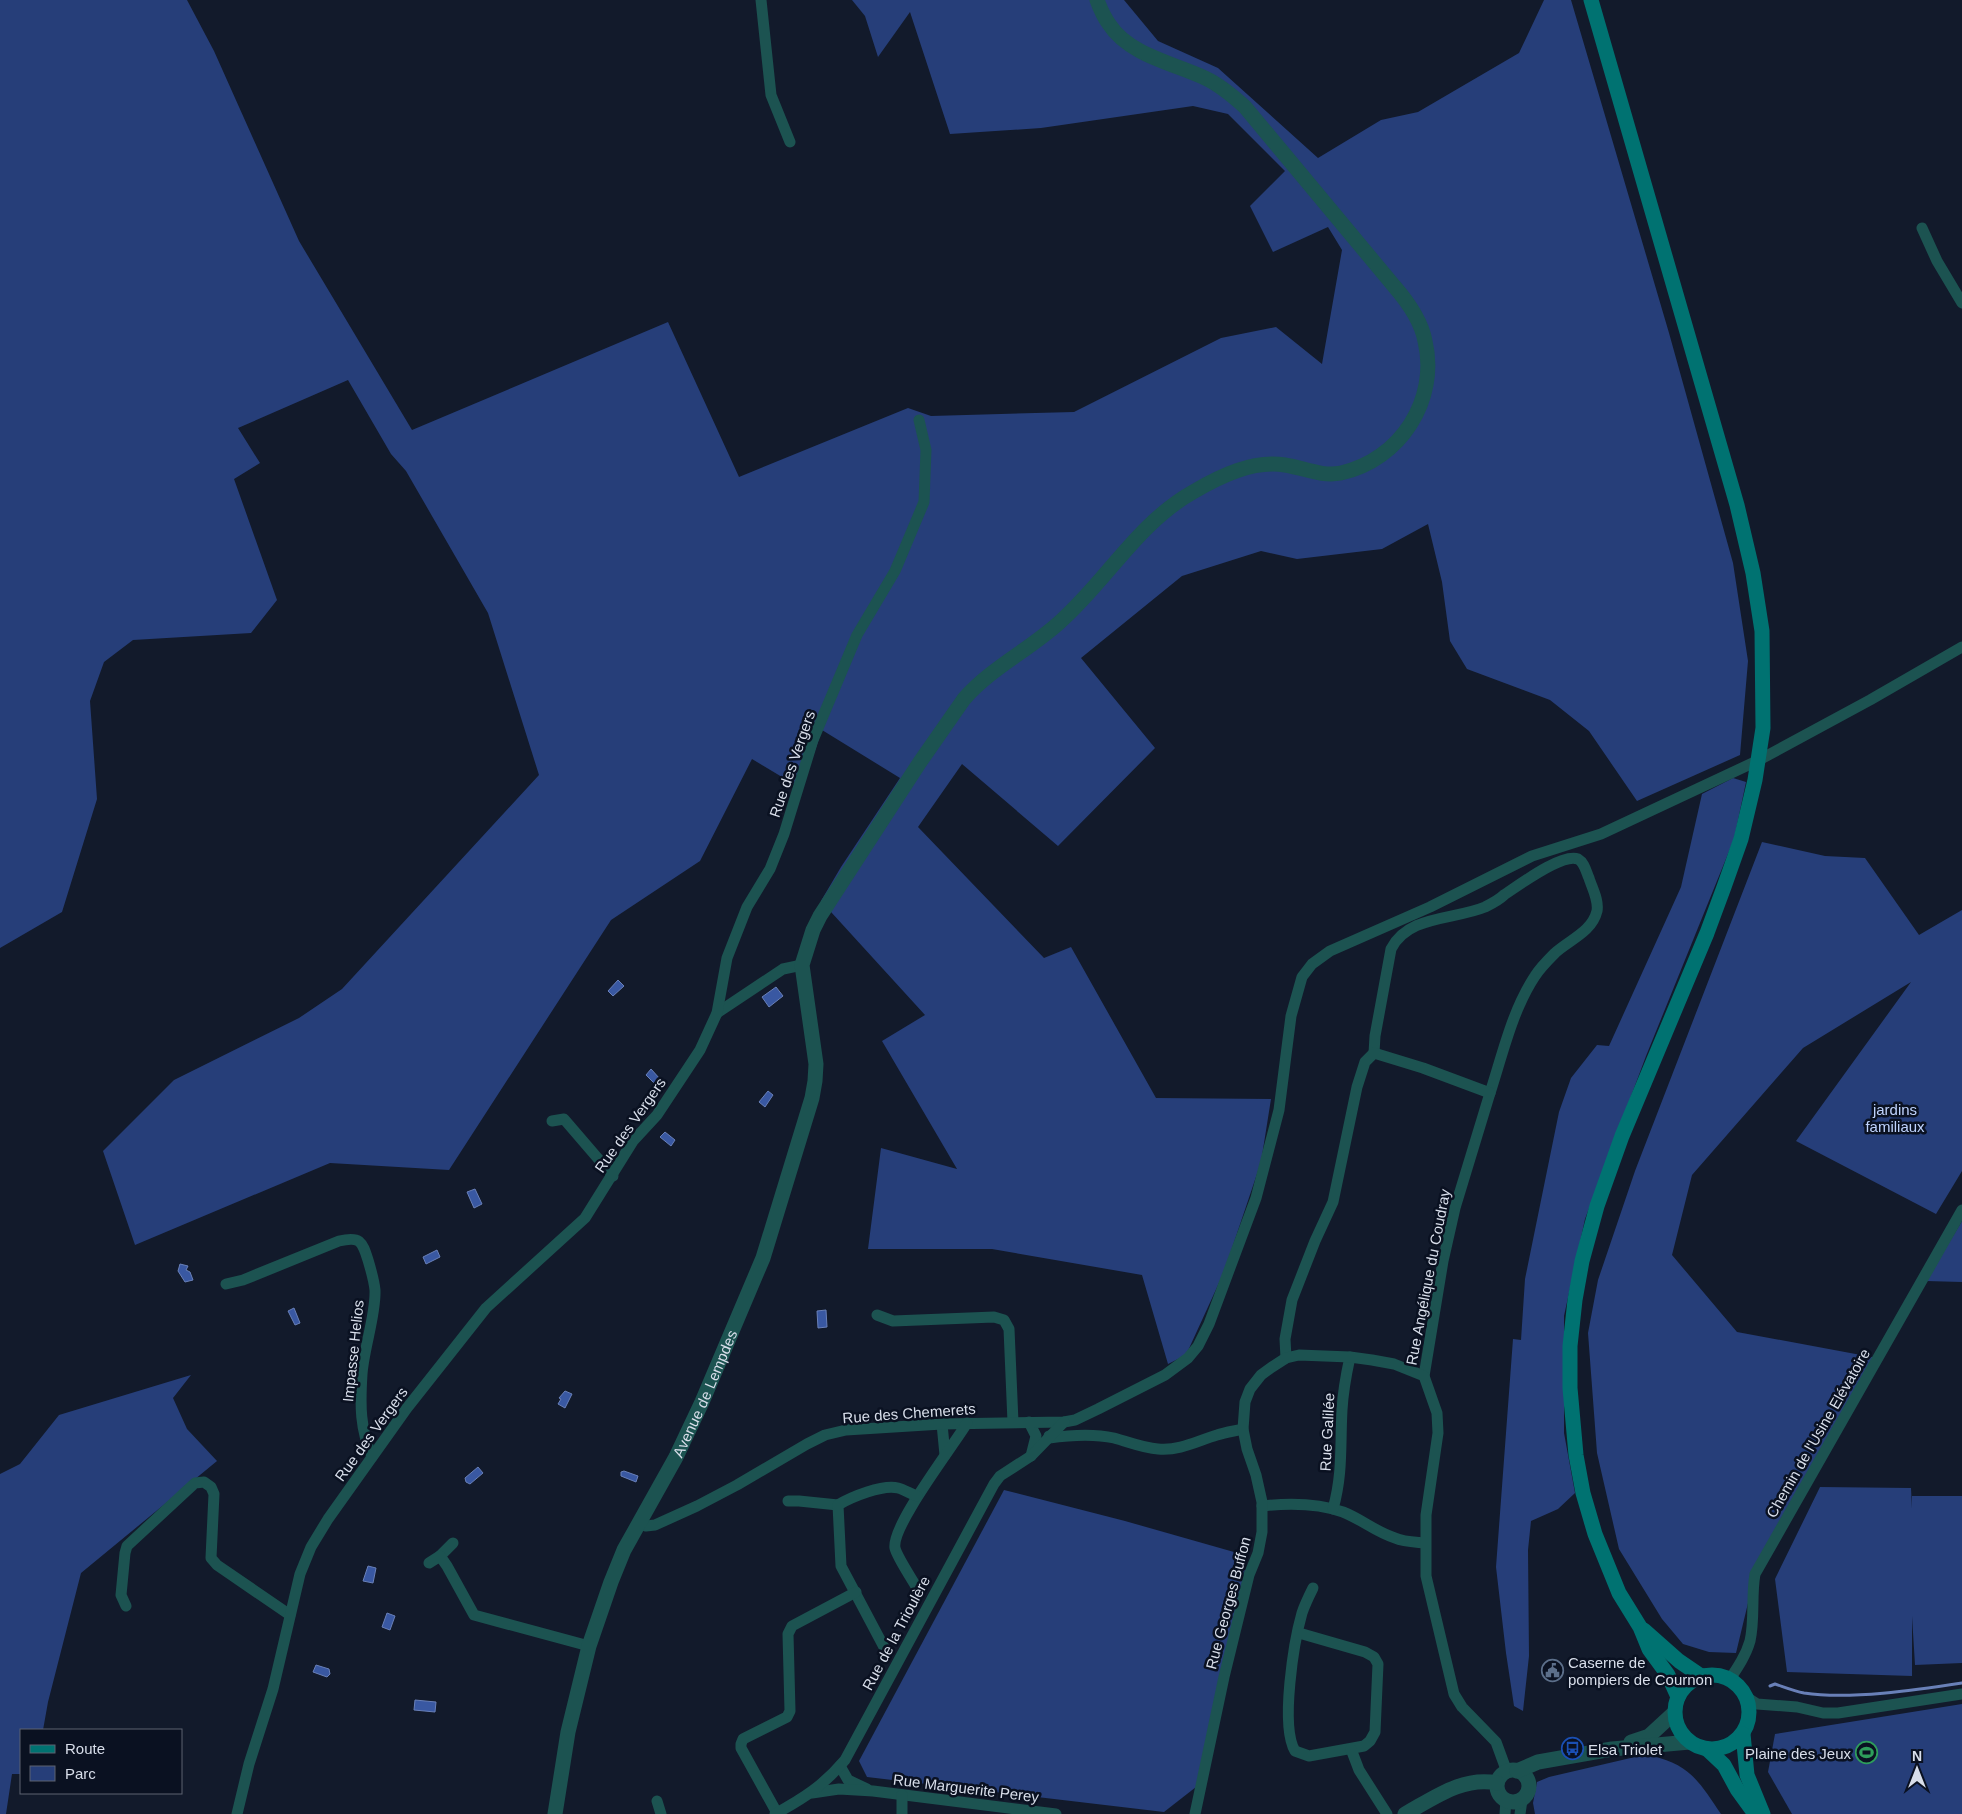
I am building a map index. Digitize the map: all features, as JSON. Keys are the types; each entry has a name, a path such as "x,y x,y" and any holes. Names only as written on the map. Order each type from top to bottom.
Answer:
{"main road":[{"path":"1591,0 1737,505 1760,607 1764,685 1763,728 1759,760 1741,839 1721,896 1608,1172 1586,1242 1575,1300 1570,1346 1570,1388 1579,1474 1595,1534 1606,1564 1624,1602 1640,1627 1649,1649 1668,1675 1678,1697"},
{"path":"1640,1627 1679,1661 1701,1676"},
{"path":"1755,1814 1737,1789 1724,1765 1707,1749 1690,1742 1680,1732 1674,1713 1678,1697 1690,1682 1701,1676 1716,1675 1730,1679 1740,1687 1746,1697 1749,1716 1743,1734 1747,1775 1763,1814"},
{"path":"1707,1749 1727,1747 1743,1734"}],"street":[{"path":"761,0 771,94 790,142"},
{"path":"717,1013 783,969 802,965 813,930 820,916 964,699 972,689 998,668 1060,622 1156,518 1191,493 1214,480 1257,465 1286,465 1327,474 1340,474 1363,465 1396,443 1405,433 1414,421 1424,395 1428,372 1425,341 1413,311 1394,286 1245,107 1225,89 1207,79 1137,50 1124,41 1108,24 1097,0"},
{"path":"1922,228 1936,261 1962,303"},
{"name":"Rue des Vergers","path":"236,1814 249,1764 273,1689 300,1574 311,1547 406,1408 486,1308 584,1218 613,1176 633,1141 657,1115 700,1050 717,1013 726,958 747,907 770,868 784,834 813,740 856,635 896,571 924,502 926,450 919,420"},
{"name":"Rue des Chemerets","path":"638,1522 646,1526 655,1525 697,1506 825,1435 846,1430 942,1424 1064,1422 1075,1420 1165,1375 1188,1358 1198,1346 1209,1324 1256,1198 1279,1110 1291,1016 1302,977 1312,964 1330,952 1430,907 1532,856 1601,834 1759,760 1861,705 1962,647"},
{"name":"Rue Angélique du Coudray","path":"1374,1053 1375,1036 1391,949 1395,940 1405,932 1440,918 1484,907 1541,870 1568,858 1577,859 1583,864 1598,902 1597,912 1584,931 1555,953 1536,974 1525,992 1512,1022 1455,1208 1443,1260 1424,1376"},
{"name":"Avenue de Lempdes","path":"555,1814 568,1732 589,1646 611,1582 638,1522 676,1457 764,1258 812,1098 816,1081 816,1064 802,965"},
{"path":"1286,1358 1286,1339 1292,1300 1315,1241 1334,1202 1357,1087 1365,1062 1374,1053 1423,1068 1490,1093"},
{"path":"552,1121 564,1119 613,1176"},
{"name":"Chemin de l'Usine Elévatoire","path":"1730,1679 1742,1661 1750,1640 1754,1574 1962,1210"},
{"name":"Impasse Helios","path":"226,1284 243,1280 339,1241 351,1238 359,1240 364,1246 375,1289 362,1374 361,1422 372,1457"},
{"path":"877,1315 894,1321 994,1317 1004,1320 1009,1329 1013,1422"},
{"name":"Rue Georges Buffon","path":"1195,1814 1237,1621 1262,1532 1262,1506 1256,1475 1246,1449 1244,1429 1245,1402 1250,1389 1261,1375 1286,1358 1299,1355 1350,1357 1394,1364 1424,1376"},
{"name":"Rue Galilée","path":"1333,1509 1341,1472 1344,1383 1350,1357"},
{"path":"1424,1376 1437,1413 1438,1433 1426,1516 1426,1576 1454,1694 1462,1707 1496,1742 1513,1777 1529,1789 1521,1807 1514,1802 1505,1807 1499,1793 1513,1777 1538,1762 1612,1749 1690,1742"},
{"path":"1029,1422 1036,1436 1031,1456"},
{"path":"1047,1422 1049,1438 1098,1436 1141,1447 1170,1449 1218,1434 1244,1429"},
{"name":"Rue de la Trioulère","path":"776,1813 812,1793 840,1766 850,1751 994,1484 1000,1476 1031,1456 1064,1422"},
{"path":"917,1588 895,1548 896,1537 917,1496 967,1423"},
{"path":"942,1424 945,1455"},
{"path":"126,1606 121,1595 127,1546 195,1484 204,1482 211,1487 214,1494 211,1558 217,1565 290,1614"},
{"path":"788,1501 799,1500 838,1504 852,1496 890,1488 897,1488 917,1496"},
{"path":"838,1504 841,1566 886,1649"},
{"path":"1262,1506 1303,1504 1333,1509 1396,1539 1425,1543"},
{"path":"429,1562 440,1556 453,1543"},
{"path":"440,1556 474,1614 589,1646"},
{"path":"1299,1633 1365,1652 1374,1657 1378,1664 1375,1732 1370,1741 1364,1746 1309,1756 1294,1751 1290,1743 1292,1657 1299,1633 1302,1613 1313,1588"},
{"path":"776,1813 741,1748 741,1744 743,1739 787,1717 790,1711 788,1634 792,1626 856,1592"},
{"path":"1746,1697 1757,1704 1796,1706 1823,1713 1838,1713 1962,1694"},
{"path":"1612,1749 1649,1736 1674,1713"},
{"path":"1351,1749 1359,1770 1387,1814"},
{"name":"Rue Marguerite Perey","path":"840,1766 848,1780 873,1792"},
{"path":"1405,1814 1461,1784 1513,1777"},
{"path":"828,1779 839,1790"},
{"name":"Rue Marguerite Perey","path":"812,1793 839,1790 873,1792 1056,1814"},
{"path":"902,1795 902,1814"},
{"path":"657,1800 661,1814"}],"green space":[{"path":"0,0 187,0 214,51 299,241 412,430 668,322 739,477 908,408 931,416 1074,412 1221,338 1276,327 1322,364 1342,250 1328,227 1273,252 1250,206 1285,171 1228,114 1193,106 1041,128 950,134 910,12 878,57 865,16 852,0 1124,0 1158,41 1218,68 1318,158 1381,120 1418,112 1519,53 1544,0 1571,0 1669,333 1733,563 1748,661 1740,755 1637,801 1589,731 1550,700 1467,669 1450,641 1442,582 1428,524 1382,549 1297,559 1261,551 1182,576 1081,658 1155,748 1058,846 962,764 918,827 1044,958 1071,947 1156,1098 1271,1099 1261,1162 1224,1272 1186,1355 1168,1364 1142,1275 992,1249 868,1249 881,1148 957,1169 882,1041 925,1015 821,901 841,867 900,778 822,730 802,789 752,759 700,861 611,920 449,1170 330,1163 135,1245 103,1151 174,1080 299,1018 342,989 539,775 488,613 406,471 391,454 348,380 238,428 260,463 234,479 277,600 251,633 133,640 104,662 90,701 97,799 62,912 0,948"},
{"path":"1733,778 1746,782 1734,839 1646,1056 1585,1219 1564,1316 1564,1433 1575,1493 1558,1509 1531,1521 1528,1550 1529,1656 1523,1711 1514,1706 1496,1567 1513,1339 1521,1340 1525,1279 1559,1112 1571,1078 1597,1045 1609,1046 1681,887 1702,794"},
{"name":"jardins familiaux","path":"1762,842 1825,856 1865,858 1919,935 1962,910 1962,1171 1936,1214 1796,1141 1911,982 1803,1048 1692,1175 1672,1255 1737,1332 1877,1358 1755,1574 1736,1653 1709,1652 1683,1644 1662,1619 1619,1549 1597,1453 1588,1333 1598,1280 1635,1171"},
{"path":"1962,1221 1962,1282 1926,1281"},
{"path":"191,1375 173,1398 187,1429 217,1461 81,1573 48,1702 43,1729 20,1729 20,1774 12,1774 6,1814 0,1814 0,1474 20,1464 59,1415"},
{"path":"1820,1487 1911,1488 1912,1509 1912,1496 1962,1496 1962,1663 1915,1665 1912,1616 1912,1676 1787,1672 1775,1579"},
{"path":"1004,1490 1125,1521 1248,1556 1196,1787 1164,1812 867,1777 859,1761"},
{"name":"Plaine des Jeux","path":"1962,1704 1962,1814 1792,1814 1768,1772 1775,1734"},
{"path":"1651,1756 1675,1764 1693,1776 1721,1814 1535,1814 1533,1803 1537,1782 1549,1777 1635,1757"}],"shaded area":[{"path":"618,980 624,986 613,996 608,991"},
{"path":"776,987 783,996 769,1007 762,997"},
{"path":"651,1069 660,1079 655,1084 646,1075"},
{"path":"768,1091 773,1095 765,1107 759,1102"},
{"path":"665,1132 675,1140 671,1146 660,1137"},
{"path":"475,1189 482,1204 474,1208 467,1192"},
{"path":"437,1250 440,1257 426,1264 423,1257"},
{"path":"180,1264 188,1266 186,1270 190,1272 193,1280 185,1282 178,1271"},
{"path":"294,1308 300,1323 295,1325 288,1311"},
{"path":"826,1310 827,1327 818,1328 817,1311"},
{"path":"565,1391 572,1394 565,1408 558,1404 561,1399 559,1398"},
{"path":"478,1467 483,1473 470,1484 466,1482 465,1478"},
{"path":"624,1471 638,1476 636,1482 621,1476 621,1472"},
{"path":"368,1566 376,1568 373,1583 363,1581"},
{"path":"387,1613 395,1616 390,1630 382,1627"},
{"path":"316,1665 329,1669 330,1674 327,1677 313,1672"},
{"path":"415,1700 436,1702 435,1712 414,1710"}],"waterway":[{"path":"1770,1686 1775,1684 1804,1693 1822,1695 1862,1695 1925,1689 1962,1683"}],"place":[{"name":"Caserne de pompiers de Cournon","path":"1552,1671"},
{"name":"Elsa Triolet","path":"1572,1749"},
{"name":"Plaine des Jeux","path":"1867,1753"}]}
